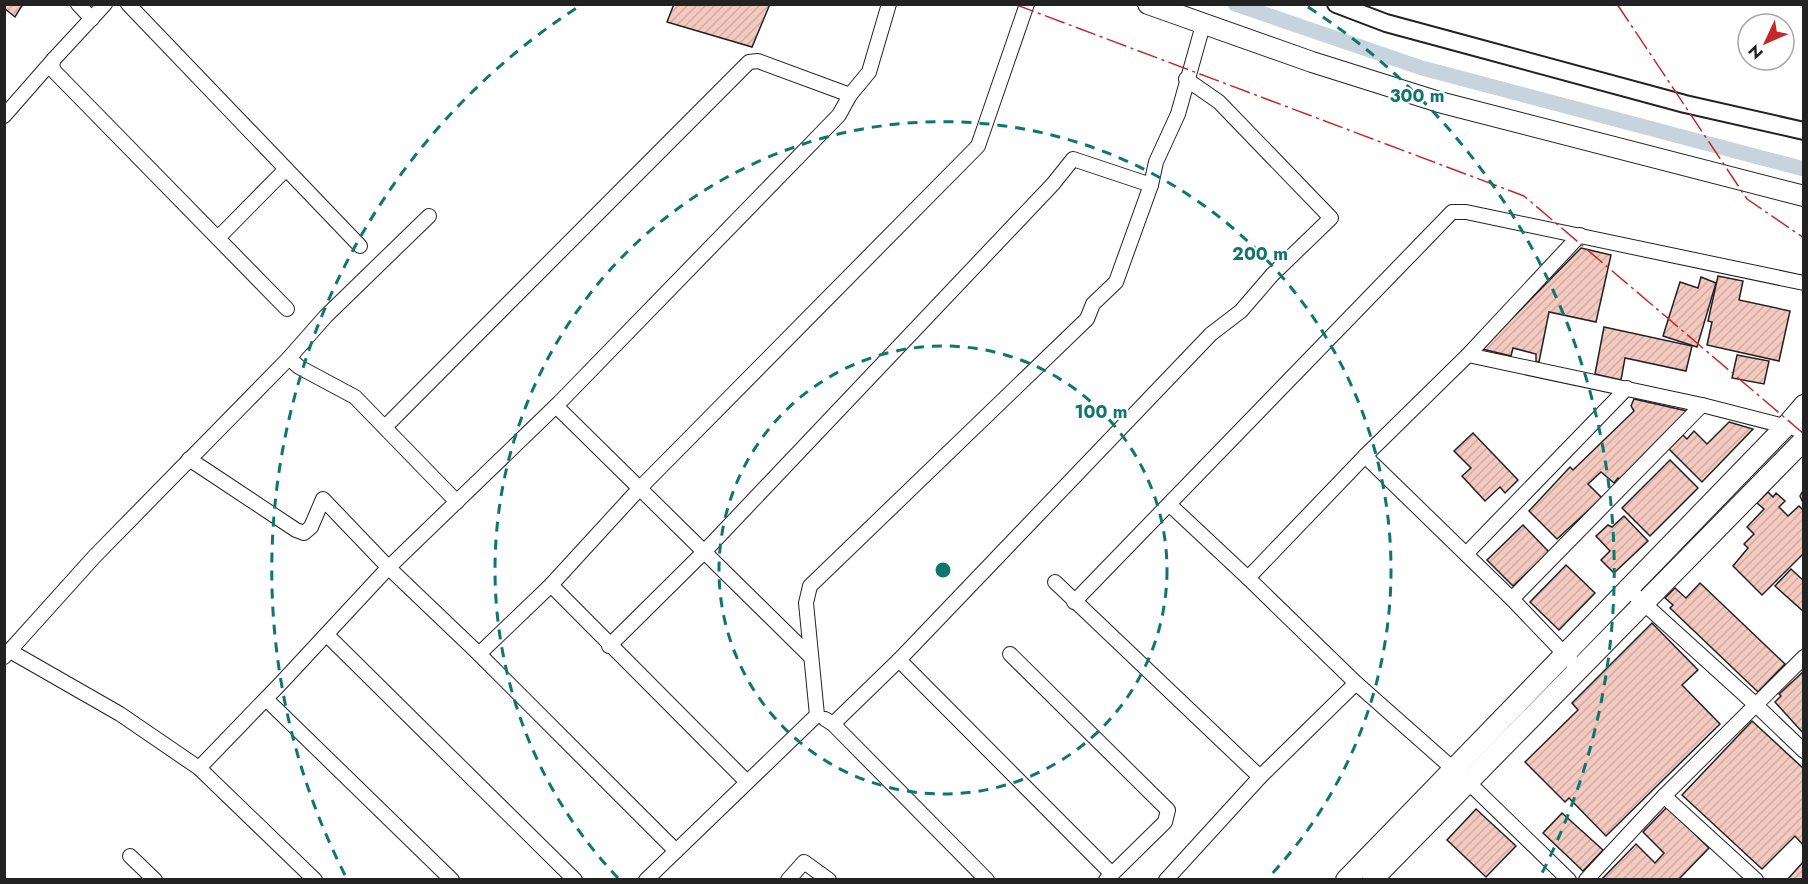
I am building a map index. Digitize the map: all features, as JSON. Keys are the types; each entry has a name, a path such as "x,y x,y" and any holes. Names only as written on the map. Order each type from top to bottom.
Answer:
{"main road":[{"path":"1148,4 1203,25 1439,102 1803,196"},
{"path":"1358,877 1461,776 1795,429 1803,405"},
{"path":"1635,596 1803,440"}],"street":[{"path":"78,4 92,19"},
{"path":"4,116 105,4"},
{"path":"128,4 360,246"},
{"path":"199,768 389,567 556,406 838,116 850,95 868,72 889,4"},
{"path":"479,654 551,585 639,489 978,146 1027,4"},
{"path":"1336,4 1386,23 1685,104 1801,127"},
{"path":"817,715 806,603 810,586 1087,319 1093,304 1116,282 1151,185 1156,162 1179,114 1186,79 1203,25"},
{"path":"54,59 52,65 54,71 287,309"},
{"path":"385,427 749,62 758,61 850,95"},
{"path":"833,724 899,660 1211,334 1241,311 1272,275 1331,218 1219,102 1186,79"},
{"path":"609,646 704,552 1053,184 1073,159 1151,185"},
{"path":"218,238 286,168"},
{"path":"1074,602 1170,506 1452,212 1466,212 1580,235 1803,283"},
{"path":"315,879 199,768 120,714 7,654 94,557 289,358 326,316 429,216"},
{"path":"1248,578 1365,456 1468,355 1580,235"},
{"path":"1468,355 1627,388 1795,429"},
{"path":"289,358 299,367 355,397 457,502"},
{"path":"1466,554 1627,388"},
{"path":"1512,599 1702,405"},
{"path":"556,406 810,656"},
{"path":"1365,456 1512,599 1572,661"},
{"path":"189,459 296,530 304,533 311,527 323,500 676,851"},
{"path":"1170,506 1356,683 1461,776 1569,879"},
{"path":"1055,582 1260,777"},
{"path":"551,585 609,646 747,782"},
{"path":"1635,596 1803,751"},
{"path":"327,635 574,879"},
{"path":"899,660 1109,876 1165,822 1168,810 1010,654"},
{"path":"1586,879 1664,796 1803,657"},
{"path":"1166,879 1260,777 1356,683"},
{"path":"266,699 452,879"},
{"path":"646,879 817,715"},
{"path":"817,715 833,724 987,879"},
{"path":"1664,796 1756,879"},
{"path":"130,856 155,879"},
{"path":"788,879 804,862 829,879"}],"building":[{"path":"4,4 23,4 15,17 4,8"},
{"path":"674,4 770,4 752,47 667,22"},
{"path":"1581,248 1611,255 1596,322 1549,312 1539,362 1536,362 1536,354 1513,348 1511,356 1482,349"},
{"path":"1718,276 1743,281 1739,300 1790,311 1779,361 1707,345 1712,322 1708,321"},
{"path":"1701,277 1716,283 1697,347 1663,336 1680,282 1698,288"},
{"path":"1604,327 1692,346 1686,371 1625,358 1621,380 1595,374"},
{"path":"1737,355 1769,361 1764,384 1732,378"},
{"path":"1634,399 1687,411 1620,479 1618,478 1614,483 1601,472 1588,484 1602,498 1557,539 1529,511 1570,467 1573,470 1634,411 1631,406"},
{"path":"1729,422 1753,429 1702,482 1669,449 1683,435 1687,439 1694,431 1707,444"},
{"path":"1473,433 1518,480 1505,493 1500,487 1485,501 1462,476 1471,468 1454,451"},
{"path":"1670,460 1698,488 1650,536 1622,508"},
{"path":"1804,489 1804,505 1800,496"},
{"path":"1768,492 1773,497 1776,493 1785,501 1779,507 1788,516 1799,506 1804,511 1804,553 1762,595 1733,566 1748,548 1744,544 1754,534 1747,527 1764,509 1757,503"},
{"path":"1624,516 1648,541 1614,573 1601,560 1610,551 1596,536 1608,525 1612,527"},
{"path":"1523,525 1549,552 1513,586 1487,560"},
{"path":"1566,565 1595,593 1559,630 1530,602"},
{"path":"1791,569 1804,581 1804,612 1775,586"},
{"path":"1700,583 1785,664 1758,692 1670,608 1673,605 1665,598 1675,588 1686,598"},
{"path":"1652,623 1698,670 1682,685 1720,724 1606,836 1569,798 1565,802 1525,762 1578,710 1572,703"},
{"path":"1804,671 1803,733 1775,702 1781,696 1779,694"},
{"path":"1752,721 1804,769 1804,846 1795,836 1762,869 1682,795"},
{"path":"1667,807 1709,848 1678,880 1601,880 1636,844 1655,863 1664,853 1643,832"},
{"path":"1476,809 1516,846 1486,877 1447,840"},
{"path":"1562,813 1603,850 1583,871 1543,833"},
{"path":"1804,861 1804,880 1787,880"}],"waterway":[{"path":"1235,4 1422,68 1804,169"}],"power":[{"path":"1014,4 1524,196 1804,434"},
{"path":"1617,4 1747,199 1804,238"}]}
